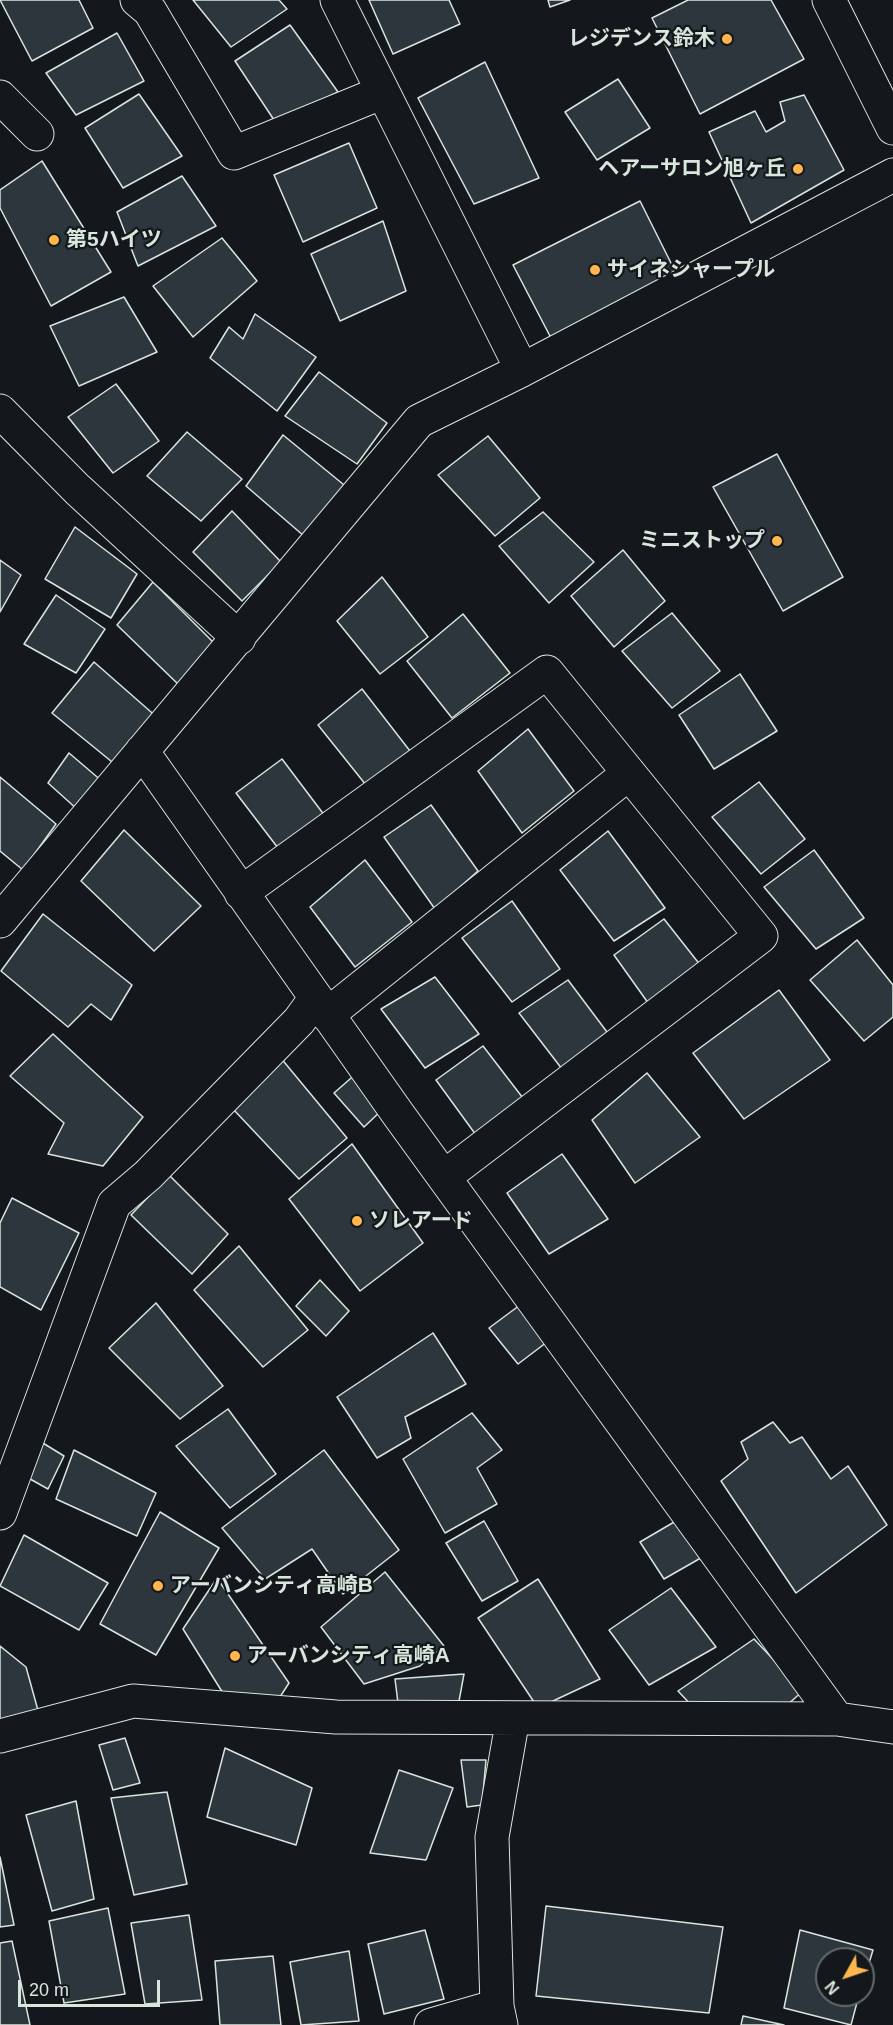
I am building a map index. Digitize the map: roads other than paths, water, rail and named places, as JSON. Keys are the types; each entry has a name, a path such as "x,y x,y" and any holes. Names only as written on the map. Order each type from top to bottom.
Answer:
{"street":[{"path":"137,0 150,11 234,153 383,92"},
{"path":"337,0 522,370"},
{"path":"829,0 893,128"},
{"path":"0,97 37,134"},
{"path":"0,921 419,421 522,370 893,175"},
{"path":"0,411 77,489 239,638"},
{"path":"241,893 547,672 761,936 444,1177"},
{"path":"142,751 321,1007 837,1719"},
{"path":"0,1513 114,1204 157,1167 299,1021 321,1007 629,773"},
{"path":"0,1736 133,1701 336,1718 837,1719 893,1727"},
{"path":"431,2025 499,2015 492,1837 513,1718"}],"place":[{"name":"レジデンス鈴木","path":"727,39"},
{"name":"ヘアーサロン旭ヶ丘","path":"798,169"},
{"name":"第5ハイツ","path":"54,240"},
{"name":"サイネシャープル","path":"595,270"},
{"name":"ミニストップ","path":"777,541"},
{"name":"ソレアード","path":"357,1221"},
{"name":"アーバンシティ高崎B","path":"158,1586"},
{"name":"アーバンシティ高崎A","path":"235,1656"}]}
